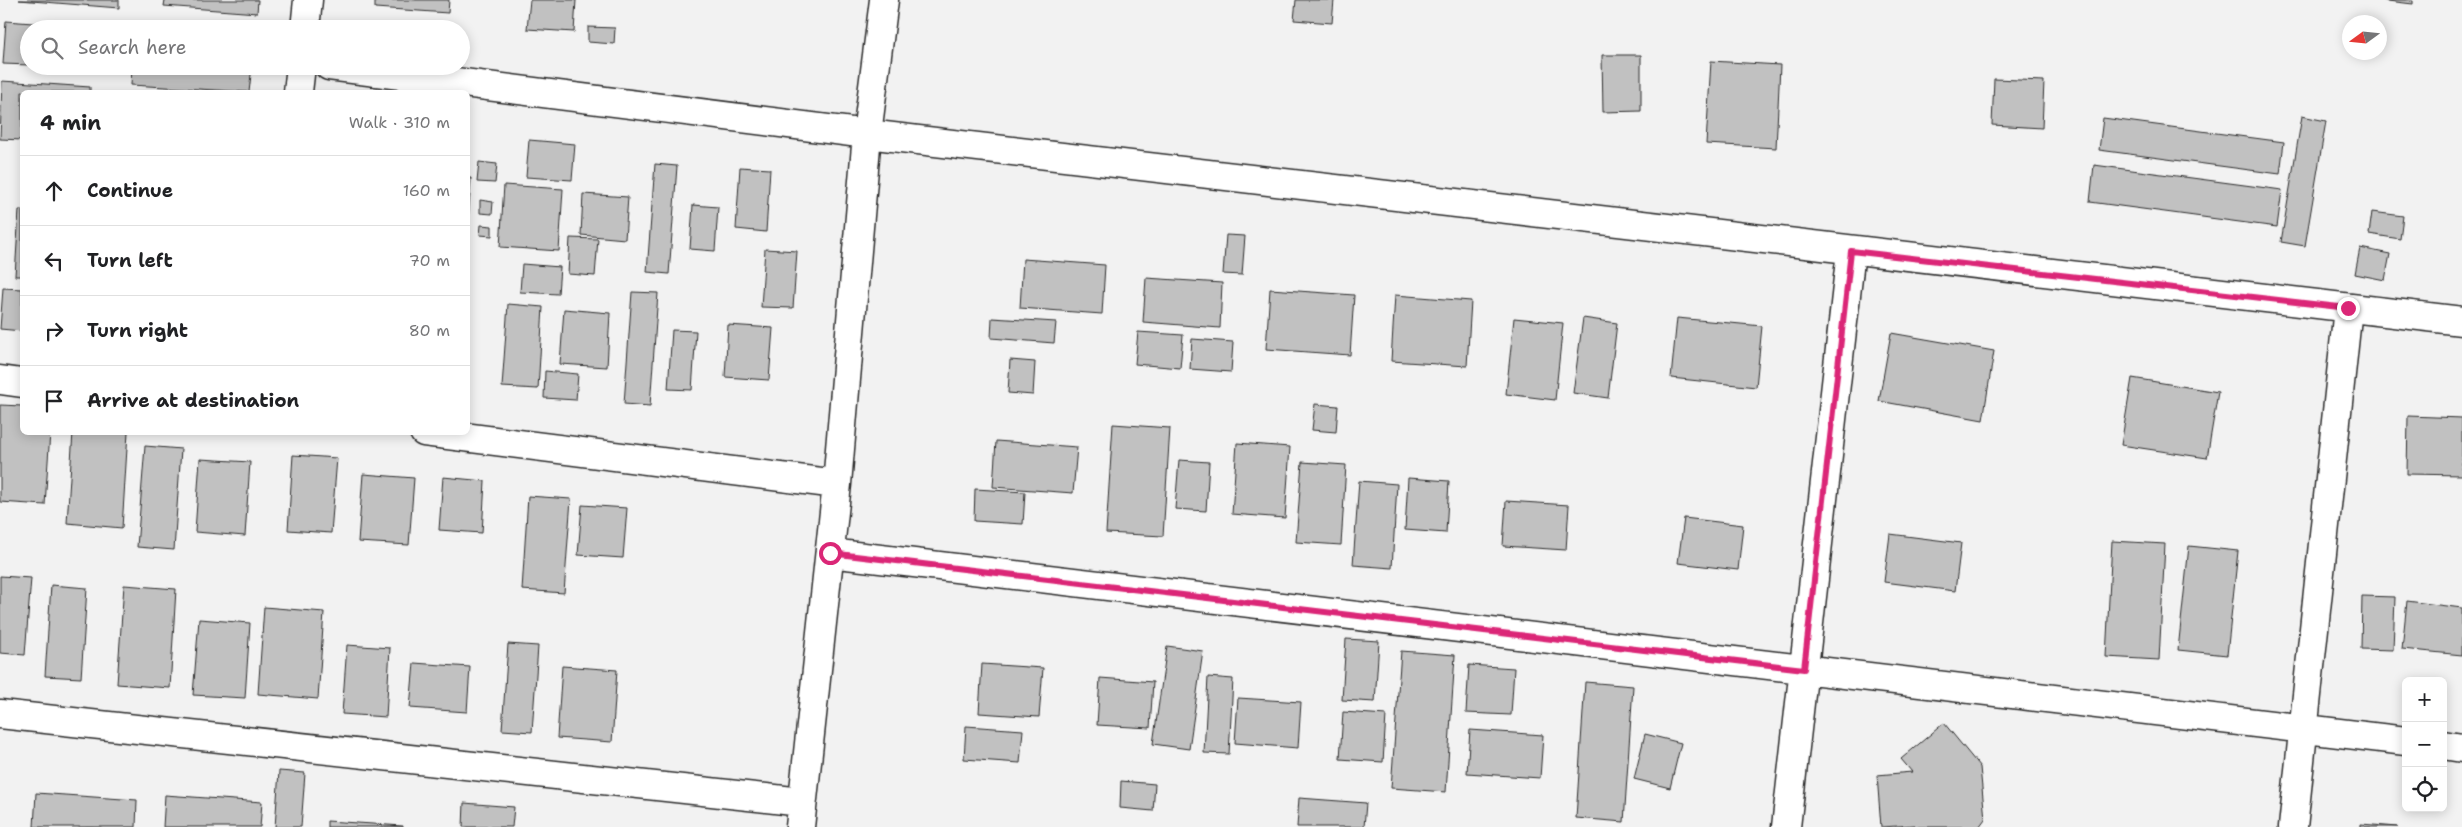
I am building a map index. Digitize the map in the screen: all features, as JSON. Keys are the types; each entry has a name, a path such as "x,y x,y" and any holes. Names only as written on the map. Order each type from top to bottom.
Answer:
{"street":[{"path":"306,20 308,0"},
{"path":"0,714 801,815 837,484 867,134 884,0"},
{"path":"298,90 300,75"},
{"path":"400,75 867,134 1851,251 2462,321"},
{"path":"1786,827 1851,251"},
{"path":"2293,827 2348,308"},
{"path":"0,380 20,383"},
{"path":"448,435 837,484"},
{"path":"830,553 2402,740"},
{"path":"2447,746 2462,748"}],"building":[{"path":"19,0 119,0 119,8"},
{"path":"165,0 258,0 257,13 164,6"},
{"path":"375,0 449,0 448,13 375,8"},
{"path":"530,0 576,0 574,32 527,29"},
{"path":"1296,0 1334,0 1332,23 1294,20"},
{"path":"2379,0 2413,0 2413,4"},
{"path":"6,21 20,22 20,65 3,64"},
{"path":"588,27 615,28 614,44 588,42"},
{"path":"1602,55 1641,55 1641,111 1603,112"},
{"path":"1711,61 1780,65 1776,148 1706,144"},
{"path":"132,75 251,75 249,90 131,85"},
{"path":"1994,79 2044,81 2042,128 1992,125"},
{"path":"2,81 90,87 90,90 20,90 20,140 0,139"},
{"path":"2302,116 2326,121 2305,246 2281,242"},
{"path":"2103,118 2284,142 2280,174 2099,150"},
{"path":"529,140 575,144 572,180 526,177"},
{"path":"479,162 497,164 495,183 477,182"},
{"path":"655,164 677,166 669,274 647,272"},
{"path":"2094,165 2282,190 2277,227 2090,202"},
{"path":"740,167 770,169 766,232 736,229"},
{"path":"504,185 563,189 559,251 500,247"},
{"path":"583,194 628,197 625,239 581,235"},
{"path":"480,200 493,202 492,214 480,213"},
{"path":"693,205 718,207 715,251 690,249"},
{"path":"19,210 20,210 20,276 15,276"},
{"path":"2372,212 2403,216 2400,239 2369,234"},
{"path":"481,225 492,226 492,236 480,235"},
{"path":"1226,235 1245,236 1242,275 1223,274"},
{"path":"570,238 598,239 595,276 568,274"},
{"path":"2360,248 2390,254 2385,280 2355,274"},
{"path":"765,249 797,251 793,308 761,307"},
{"path":"1023,259 1105,265 1102,314 1020,308"},
{"path":"522,264 560,267 558,294 520,292"},
{"path":"1146,278 1222,283 1220,328 1143,322"},
{"path":"3,288 20,289 20,331 0,329"},
{"path":"1270,289 1354,295 1350,355 1266,349"},
{"path":"632,292 658,293 650,406 624,404"},
{"path":"1395,295 1471,301 1467,366 1391,361"},
{"path":"508,304 543,307 538,389 502,387"},
{"path":"564,309 610,313 607,367 560,364"},
{"path":"992,318 1056,322 1054,343 991,338"},
{"path":"1514,318 1563,323 1555,400 1506,394"},
{"path":"1583,318 1617,323 1608,398 1573,393"},
{"path":"1677,318 1762,326 1756,387 1671,378"},
{"path":"728,325 773,328 769,380 725,377"},
{"path":"672,330 696,331 692,390 668,389"},
{"path":"1138,332 1183,335 1180,368 1135,364"},
{"path":"1891,333 1994,351 1983,420 1879,401"},
{"path":"1192,339 1233,342 1231,372 1190,369"},
{"path":"1010,360 1035,362 1033,395 1008,393"},
{"path":"545,371 578,374 576,400 544,398"},
{"path":"2132,378 2218,392 2207,458 2121,445"},
{"path":"1315,404 1338,406 1336,432 1312,430"},
{"path":"0,405 20,406 20,435 50,435 45,505 0,502"},
{"path":"2408,416 2462,418 2462,475 2407,474"},
{"path":"1113,424 1170,428 1163,536 1106,533"},
{"path":"73,435 128,435 122,528 67,523"},
{"path":"996,441 1077,447 1073,493 993,487"},
{"path":"1237,443 1290,447 1285,518 1232,514"},
{"path":"145,446 181,449 174,550 137,547"},
{"path":"293,455 337,458 331,533 288,530"},
{"path":"200,459 250,462 245,536 195,532"},
{"path":"1179,460 1209,462 1206,511 1175,509"},
{"path":"1302,462 1346,465 1341,545 1296,542"},
{"path":"363,474 414,478 409,545 358,542"},
{"path":"443,477 485,481 482,533 439,530"},
{"path":"1408,478 1449,481 1446,533 1405,530"},
{"path":"1359,481 1397,484 1392,568 1353,565"},
{"path":"975,489 1025,492 1023,524 974,521"},
{"path":"528,496 571,499 564,593 522,590"},
{"path":"1506,501 1569,505 1566,550 1503,546"},
{"path":"582,505 627,508 623,558 578,555"},
{"path":"1684,518 1743,525 1738,570 1678,563"},
{"path":"1890,534 1961,543 1955,591 1884,582"},
{"path":"2112,541 2165,544 2159,660 2106,657"},
{"path":"2189,546 2238,551 2227,655 2178,650"},
{"path":"0,576 31,578 25,655 0,653"},
{"path":"51,585 87,588 81,678 45,676"},
{"path":"124,585 176,589 170,688 117,684"},
{"path":"2362,596 2395,597 2393,650 2361,649"},
{"path":"2407,601 2462,608 2462,655 2402,649"},
{"path":"264,607 324,612 318,699 258,694"},
{"path":"199,619 250,623 245,698 193,695"},
{"path":"1346,639 1379,641 1375,702 1342,700"},
{"path":"508,644 538,646 532,732 502,730"},
{"path":"347,645 390,648 386,717 342,714"},
{"path":"1167,646 1203,651 1189,749 1153,744"},
{"path":"1401,651 1455,655 1446,792 1391,788"},
{"path":"414,663 470,667 467,712 410,708"},
{"path":"982,664 1043,668 1039,717 979,713"},
{"path":"1469,665 1514,668 1511,715 1466,713"},
{"path":"562,666 617,670 612,742 557,738"},
{"path":"1208,677 1233,679 1229,754 1204,753"},
{"path":"1100,678 1153,682 1150,728 1097,725"},
{"path":"1585,682 1633,686 1624,822 1576,818"},
{"path":"1238,698 1301,702 1298,748 1235,743"},
{"path":"1343,712 1386,715 1383,762 1340,759"},
{"path":"1944,723 1980,767 1985,819 1979,827 1914,827 1915,825 1881,827 1877,775 1912,772 1901,759"},
{"path":"966,726 1023,730 1020,763 964,759"},
{"path":"1470,730 1543,735 1540,778 1467,773"},
{"path":"1645,734 1681,743 1670,788 1634,779"},
{"path":"279,771 305,773 301,827 275,827"},
{"path":"1121,781 1155,784 1153,811 1120,808"},
{"path":"36,793 137,800 136,827 34,827"},
{"path":"165,795 262,802 260,827 163,827"},
{"path":"1299,798 1366,803 1364,827 1297,827"},
{"path":"464,803 514,807 512,827 463,827"},
{"path":"327,821 403,826 403,827 327,827"},
{"path":"2361,824 2398,827 2361,827"}],"route":[{"path":"830,553 1804,669 1851,251 2348,308"}]}
